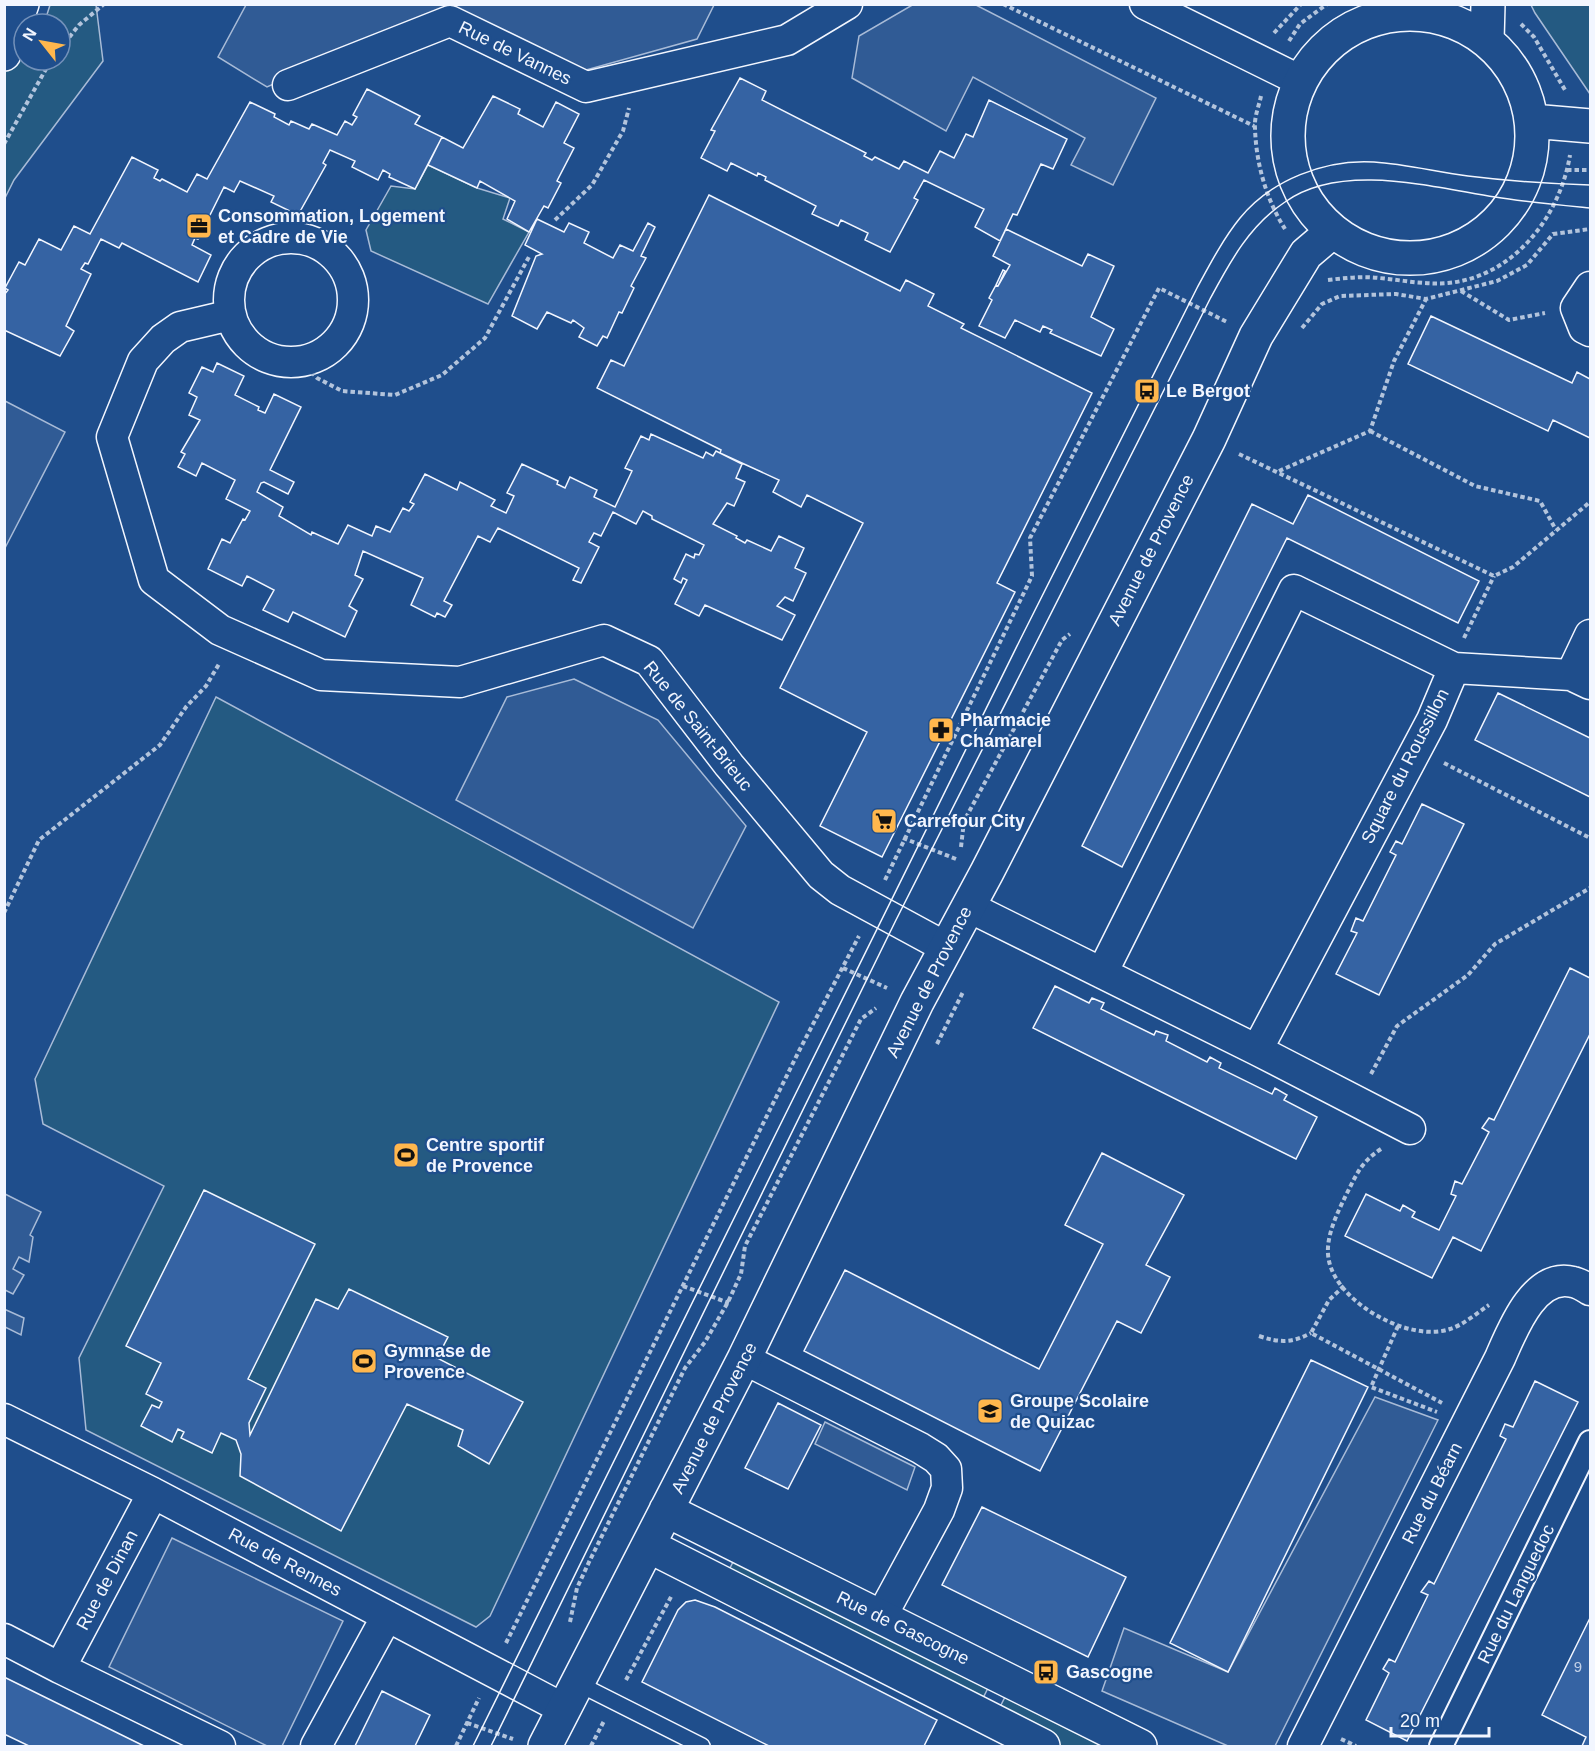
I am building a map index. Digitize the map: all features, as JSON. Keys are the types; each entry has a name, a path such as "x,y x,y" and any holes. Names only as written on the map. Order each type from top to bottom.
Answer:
{"street":[{"path":"4,54 22,4"},
{"name":"Rue de Vannes","path":"288,85 450,21 586,87 787,40 847,4"},
{"path":"1145,4 1302,81"},
{"path":"1530,161 1532,121 1524,91 1508,63 1487,41 1462,26 1436,17 1383,11 1347,32 1321,53 1302,81 1290,120 1289,152 1301,192 1315,214 1333,231 1365,251 1403,259 1441,255 1476,240 1504,215 1516,198 1530,161 1541,146 1578,116"},
{"path":"1487,41 1501,11"},
{"path":"1532,121 1578,116"},
{"name":"Avenue de Provence","path":"533,1745 570,1696 649,1546 744,1359 917,1002 969,906 1209,439 1256,336 1306,254 1333,231"},
{"path":"298,237 330,250 342,263 350,278 354,296 352,314 345,331 333,345 318,356 301,362 283,361 265,356 250,346 238,332 231,315 229,298 232,281 239,266 250,253 265,243 281,238 298,237"},
{"name":"Rue de Saint-Brieuc","path":"231,315 180,327 163,339 143,361 112,437 154,580 220,630 321,675 460,682 604,640 649,661 729,765 821,875 840,891 947,948"},
{"name":"Square du Roussillon","path":"1102,973 1294,591 1454,668 1416,749 1257,1050"},
{"path":"1454,668 1581,680 1590,635"},
{"path":"969,906 1257,1050 1410,1130"},
{"name":"Rue du Béarn","path":"1303,1746 1495,1368 1521,1311 1537,1293 1551,1285 1573,1281 1590,1290"},
{"path":"744,1359 920,1448 936,1458 946,1468 947,1488 939,1510 881,1617"},
{"name":"Rue de Rennes","path":"4,1419 153,1493 492,1671 570,1696"},
{"name":"Rue du Languedoc","path":"1441,1746 1590,1442"},
{"name":"Rue de Dinan","path":"60,1668 153,1493"},
{"name":"Rue de Gascogne","path":"666,1510 1134,1745"},
{"path":"649,1546 1043,1746"},
{"path":"316,1746 387,1616"},
{"path":"4,1639 220,1746"}],"lane":[{"path":"570,1696 702,1746"}],"path":[{"path":"72,33 104,4"},
{"path":"1003,4 1254,126"},
{"path":"1255,58 1301,4"},
{"path":"1291,38 1300,24 1327,4"},
{"path":"1501,11 1534,37 1578,116"},
{"path":"4,144 44,72"},
{"path":"555,220 592,185 623,130 638,75"},
{"path":"1261,94 1254,126 1264,186 1271,208 1288,233"},
{"path":"1326,280 1380,278 1412,284 1450,283 1501,266 1535,236 1554,205 1568,171 1590,170"},
{"path":"1298,334 1322,304 1340,296 1396,294 1426,299 1461,291 1497,281 1527,265 1554,234 1590,229"},
{"path":"301,362 317,378 342,391 395,395 442,375 485,338 530,255"},
{"path":"456,1746 794,1062 873,908 903,838 1032,576 1030,538 1159,288 1256,336"},
{"path":"1461,291 1509,320 1586,309"},
{"path":"1278,472 1370,431 1394,361 1426,299"},
{"path":"1370,431 1475,486 1540,501 1556,530"},
{"path":"1209,439 1494,576"},
{"path":"1454,668 1458,649 1494,576 1513,567 1590,502"},
{"path":"953,870 959,860 964,821 1062,640 1080,627"},
{"path":"4,913 39,840 160,745 186,707 206,686 236,637"},
{"path":"1416,749 1590,838"},
{"path":"1356,1102 1397,1026 1467,975 1495,944 1590,888"},
{"path":"886,997 895,983"},
{"path":"569,1629 577,1588 685,1368 705,1342 728,1302 741,1274 745,1246 861,1019 882,1004"},
{"path":"1410,1130 1365,1159 1330,1232 1329,1261 1344,1286 1363,1307 1398,1326 1430,1332 1451,1329 1490,1305"},
{"path":"1259,1336 1278,1342 1289,1342 1311,1334 1329,1300 1344,1286"},
{"path":"1311,1334 1378,1369 1441,1402 1444,1409 1436,1412 1371,1387 1378,1369 1398,1326"},
{"path":"467,1723 533,1745"}],"shaded area":[{"path":"914,4 976,5 1156,98 1113,185 1071,165 1085,138 973,77 946,131 852,78 859,36"},
{"path":"50,5 96,5 103,61 14,180 5,198 4,34 12,36 12,72 72,72 72,12 48,12"},
{"path":"246,5 714,5 697,39 579,72 448,7 267,87 218,57"},
{"path":"1531,5 1590,5 1590,94 1535,13"},
{"path":"428,165 477,188 510,198 503,219 529,232 488,304 371,251 366,230 391,186 415,189"},
{"path":"5,401 65,432 5,548"},
{"path":"574,679 658,720 746,826 693,928 456,800 507,697"},
{"name":"Centre sportif de Provence","path":"216,697 779,1002 490,1616 476,1627 86,1430 79,1358 164,1186 43,1124 35,1079"},
{"path":"5,1194 41,1212 30,1235 33,1237 29,1262 19,1257 13,1269 24,1275 13,1294 5,1290"},
{"path":"4,1309 24,1318 21,1335 5,1327"},
{"path":"1375,1397 1438,1420 1275,1746 1228,1746 1102,1691 1124,1628 1228,1672"},
{"path":"825,1422 915,1467 907,1490 815,1444"},
{"path":"172,1538 343,1621 282,1746 267,1746 109,1667"},
{"path":"736,1556 992,1680 979,1706 726,1576"},
{"path":"1009,1689 1115,1746 1061,1746 996,1715"}],"building":[{"path":"740,78 766,91 762,100 866,153 864,156 872,160 875,157 899,169 904,161 928,173 940,151 954,158 966,134 973,137 989,100 1067,139 1053,169 1041,164 1017,215 1013,214 1000,241 975,227 984,209 924,180 914,198 918,200 890,252 865,240 868,233 841,220 838,226 812,214 816,206 765,180 766,177 758,173 757,176 731,163 727,171 701,158 715,131 711,130"},
{"path":"367,89 420,116 415,124 442,137 415,189 389,177 390,174 383,170 378,180 352,167 355,161 330,150 323,163 326,165 298,215 271,202 274,196 240,181 234,192 224,187 198,239 195,238 192,245 211,255 198,282 122,243 119,248 101,239 88,264 85,263 81,269 91,274 66,326 74,331 60,356 4,330 4,295 8,290 5,288 19,262 25,265 39,239 61,250 74,226 90,234 132,157 158,170 154,178 160,181 162,179 187,192 197,174 207,179 250,102 275,114 274,117 289,125 291,121 309,129 312,124 337,135 345,121 352,125 357,117 353,115"},
{"path":"493,96 520,109 518,114 543,127 556,102 579,114 564,143 574,148 557,181 561,183 548,208 544,206 529,232 507,219 515,201 480,181 477,188 428,165 442,137 463,148"},
{"path":"709,195 900,291 906,280 934,294 928,306 964,324 961,328 1092,393 997,583 1015,592 882,857 820,826 867,732 780,688 863,523 807,495 801,507 773,492 779,480 720,453 721,450 597,388 611,360 624,366"},
{"path":"537,219 564,232 569,223 589,232 584,243 613,258 620,245 633,251 648,223 655,227 641,256 646,258 631,286 634,288 622,313 619,312 607,338 603,336 597,346 579,337 584,328 573,320 571,323 547,312 537,329 512,316 536,256 542,254 525,245"},
{"path":"1006,229 1082,266 1088,254 1114,266 1091,317 1114,329 1101,356 1050,333 1052,330 1043,326 1040,332 1015,320 1005,338 979,326 992,300 989,298 1010,265 993,256"},
{"path":"1003,270 1005,271 998,286 996,285"},
{"path":"1431,316 1572,383 1577,372 1590,379 1590,438 1553,420 1548,431 1408,364"},
{"path":"217,363 244,376 235,395 259,407 258,410 265,413 274,394 301,407 270,470 294,482 288,494 264,482 261,483 257,492 283,507 279,516 311,535 312,532 338,544 348,525 372,536 376,526 390,532 403,508 409,511 414,504 410,502 425,474 457,490 460,482 495,500 491,506 506,513 514,496 507,493 522,464 558,481 557,484 565,488 570,477 597,490 594,497 615,507 632,471 625,468 641,436 649,440 651,434 703,458 706,452 713,456 716,451 742,464 736,478 745,482 734,506 727,503 713,524 737,536 736,538 745,543 747,540 771,551 779,536 804,548 795,568 806,573 793,601 785,597 777,606 795,615 782,640 705,605 699,616 675,604 687,580 683,578 681,583 674,579 686,554 694,558 695,554 699,555 704,545 652,519 652,516 643,511 636,524 613,512 601,536 594,533 589,542 599,547 581,583 573,580 579,568 498,528 490,542 478,536 444,601 452,605 445,617 437,613 435,617 411,605 423,578 363,551 355,575 363,579 349,606 357,611 345,637 293,612 288,622 263,610 274,590 247,576 242,586 208,569 222,539 230,543 250,511 226,499 235,480 202,463 196,476 178,467 185,454 181,452 200,420 189,415 197,397 189,393 202,367 213,372"},
{"path":"1308,495 1479,581 1458,623 1287,538 1122,867 1082,846 1252,504 1293,524"},
{"path":"1498,693 1590,738 1590,797 1475,740"},
{"path":"1422,804 1464,824 1379,995 1336,974 1357,933 1351,931 1356,918 1363,921 1396,855 1390,852 1396,841 1402,844"},
{"path":"1570,968 1590,978 1590,1034 1481,1251 1453,1237 1432,1278 1345,1236 1366,1194 1400,1211 1403,1205 1415,1212 1412,1217 1439,1230 1456,1196 1451,1194 1455,1181 1462,1184 1489,1132 1482,1128 1489,1118 1494,1120"},
{"path":"1055,986 1089,1003 1092,998 1104,1003 1101,1009 1154,1035 1156,1031 1168,1035 1166,1041 1207,1062 1210,1057 1221,1063 1219,1068 1272,1094 1275,1088 1287,1095 1284,1100 1317,1117 1296,1159 1033,1028"},
{"name":"Groupe Scolaire de Quizac","path":"1102,1153 1184,1195 1146,1265 1170,1277 1141,1333 1117,1321 1040,1471 804,1351 845,1270 1039,1369 1103,1244 1065,1225"},
{"name":"Gymnase de Provence","path":"204,1190 315,1244 248,1379 266,1388 249,1423 250,1435 316,1299 338,1309 349,1289 448,1337 437,1358 523,1402 489,1464 458,1446 463,1430 407,1404 341,1531 240,1476 241,1454 236,1440 221,1433 212,1453 181,1438 184,1432 178,1429 172,1442 141,1426 152,1405 159,1408 162,1402 146,1394 161,1363 126,1346"},
{"path":"1311,1360 1368,1387 1228,1672 1170,1643"},
{"path":"1535,1381 1578,1402 1407,1741 1366,1720 1389,1673 1383,1669 1389,1659 1395,1662 1428,1595 1421,1592 1429,1581 1434,1584 1506,1439 1500,1436 1505,1424 1513,1427"},
{"path":"778,1403 821,1425 788,1489 745,1468"},
{"path":"982,1507 1126,1577 1088,1657 942,1585"},
{"path":"695,1600 715,1607 937,1720 924,1746 769,1746 642,1682 678,1610 686,1602"},
{"path":"1590,1618 1590,1746 1582,1746 1586,1737 1542,1715"},
{"path":"4,1677 144,1746 29,1746 4,1734"},
{"path":"382,1691 430,1715 415,1746 355,1746"}],"tram line":[{"path":"473,1746 1020,640 1197,288 1234,226 1253,205 1283,183 1318,168 1337,164 1374,162 1483,178 1590,185"},
{"path":"491,1746 896,920 1210,299 1251,233 1285,202 1308,190 1333,183 1359,180 1416,184 1590,208"}],"place":[{"name":"Consommation, Logement et Cadre de Vie","path":"199,226"},
{"name":"Le Bergot","path":"1147,391"},
{"name":"Pharmacie Chamarel","path":"941,730"},
{"name":"Carrefour City","path":"884,821"},
{"name":"Centre sportif de Provence","path":"406,1155"},
{"name":"Gymnase de Provence","path":"364,1361"},
{"name":"Groupe Scolaire de Quizac","path":"990,1411"},
{"name":"Gascogne","path":"1046,1672"}]}
